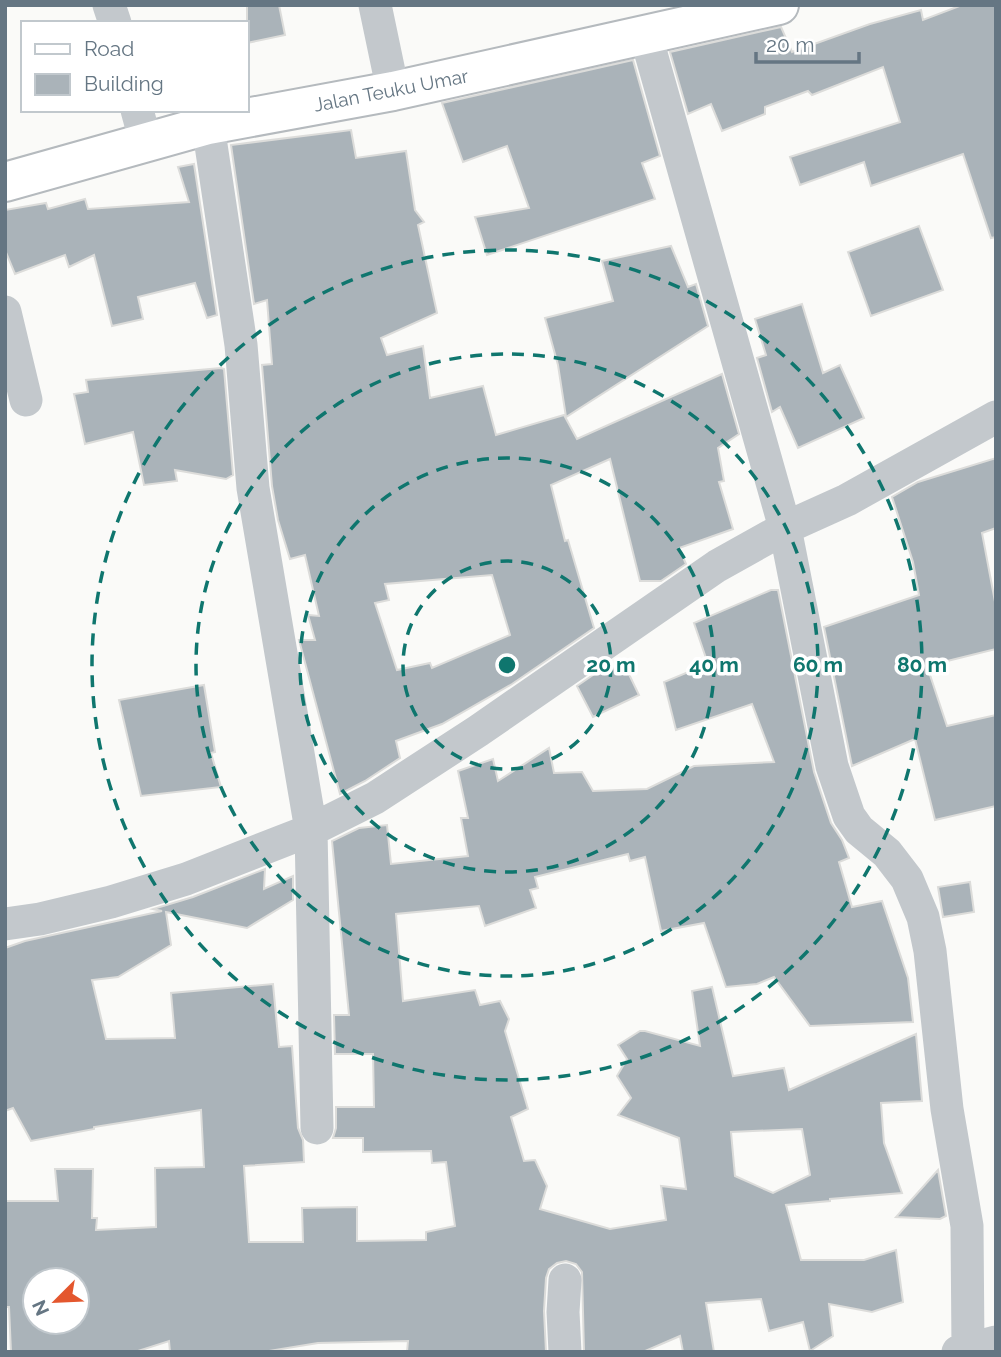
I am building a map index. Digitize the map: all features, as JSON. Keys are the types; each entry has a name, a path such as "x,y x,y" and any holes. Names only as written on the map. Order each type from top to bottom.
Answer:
{"main road":[{"name":"Jalan Teuku Umar","path":"5,182 141,126 208,125 393,91 646,36 757,8"}],"street":[{"path":"375,5 393,91"},
{"path":"646,36 785,528 832,766 849,816 859,830 887,853 907,879 923,917 930,951 947,1109 967,1226 974,1348"},
{"path":"208,125 242,345 253,488 312,830 317,1128"},
{"path":"5,312 26,400"},
{"path":"5,923 40,919 111,902 186,879 312,830 375,798 478,731 717,566 785,528 847,500 996,417"},
{"path":"565,1280 565,1352"}],"building":[{"path":"247,5 279,5 285,35 248,43"},
{"path":"962,5 996,5 996,237 991,238 963,154 871,186 864,162 800,185 790,157 900,122 883,67 812,95 808,91 765,107 765,114 722,131 711,104 688,114 670,52 781,27 792,52 870,24 921,10 923,20"},
{"path":"633,60 660,156 642,163 655,199 487,255 475,217 529,208 507,146 463,162 442,103"},
{"path":"351,130 356,158 406,151 415,210 424,222 418,225 437,313 381,338 387,355 423,346 430,398 483,386 496,435 564,415 577,439 722,374 739,434 718,448 724,481 719,482 733,529 679,548 686,564 661,581 640,581 610,459 551,485 565,541 568,540 594,628 512,684 442,724 396,741 400,758 340,794 299,640 315,640 308,615 319,616 305,555 290,559 278,520 272,486 262,365 272,364 267,300 254,304 231,145","holes":["492,575 510,635 432,668 430,663 397,670 375,603 389,600 385,584"]},
{"path":"194,164 217,315 207,318 195,283 138,297 143,319 112,326 94,255 69,267 65,255 15,274 5,250 5,210 46,203 48,209 85,199 88,209 189,202 178,167"},
{"path":"919,226 943,290 871,316 848,252"},
{"path":"671,246 688,287 696,284 708,326 566,417 558,365 545,318 613,301 602,261"},
{"path":"802,304 823,373 840,365 864,418 798,448 780,407 772,412 757,358 766,355 755,319"},
{"path":"224,369 233,475 226,479 175,470 177,481 144,485 133,432 85,444 74,394 88,392 86,380"},
{"path":"996,458 996,528 982,533 996,607 996,649 927,666 947,726 996,715 996,806 935,820 915,739 852,766 824,627 919,595 913,562 892,497 918,482"},
{"path":"771,590 778,590 814,772 831,823 849,858 839,862 852,907 882,901 908,978 913,1022 810,1026 774,977 757,984 726,987 704,923 661,931 645,857 630,861 628,854 535,877 538,888 530,890 536,908 485,926 479,906 396,914 403,1001 475,990 480,1005 500,1001 509,1019 505,1031 528,1109 511,1117 524,1161 535,1160 547,1186 540,1209 610,1229 666,1220 661,1186 686,1189 679,1138 618,1115 631,1098 617,1076 627,1059 618,1045 640,1031 700,1046 692,991 712,987 733,1076 784,1068 789,1090 916,1034 922,1101 881,1103 884,1143 902,1193 786,1205 801,1260 864,1260 896,1250 903,1302 872,1312 829,1304 833,1336 810,1351 803,1322 769,1331 761,1299 706,1303 714,1352 683,1352 680,1336 643,1352 584,1352 582,1272 576,1264 566,1261 549,1269 546,1278 546,1352 407,1352 408,1341 318,1343 263,1352 170,1352 169,1341 135,1352 11,1352 9,1307 5,1307 5,1201 58,1201 55,1169 93,1169 92,1218 97,1218 96,1230 156,1227 155,1168 204,1167 201,1110 94,1127 31,1141 13,1108 5,1111 5,948 25,941 162,911 153,909 193,897 265,869 264,889 293,876 293,900 247,928 166,912 171,945 118,977 92,980 106,1039 175,1038 171,993 273,984 279,1047 292,1046 298,1128 303,1140 304,1162 244,1166 249,1242 303,1242 302,1208 357,1207 357,1241 426,1240 426,1232 455,1226 446,1162 432,1163 431,1151 363,1152 363,1138 333,1138 336,1107 374,1107 373,1054 335,1054 334,1015 349,1015 332,841 359,828 387,825 391,864 468,856 461,818 468,818 458,771 493,759 498,781 549,748 554,773 582,772 593,791 647,789 694,766 774,762 752,704 676,730 664,682 708,664 694,623","holes":["802,1129 810,1175 773,1193 735,1176 731,1132"]},
{"path":"624,664 639,695 593,717 577,686 606,666 608,671"},
{"path":"204,685 215,752 211,753 221,787 141,796 119,700"},
{"path":"970,882 974,912 943,917 938,887"},
{"path":"938,1170 946,1216 940,1219 896,1217"}]}
